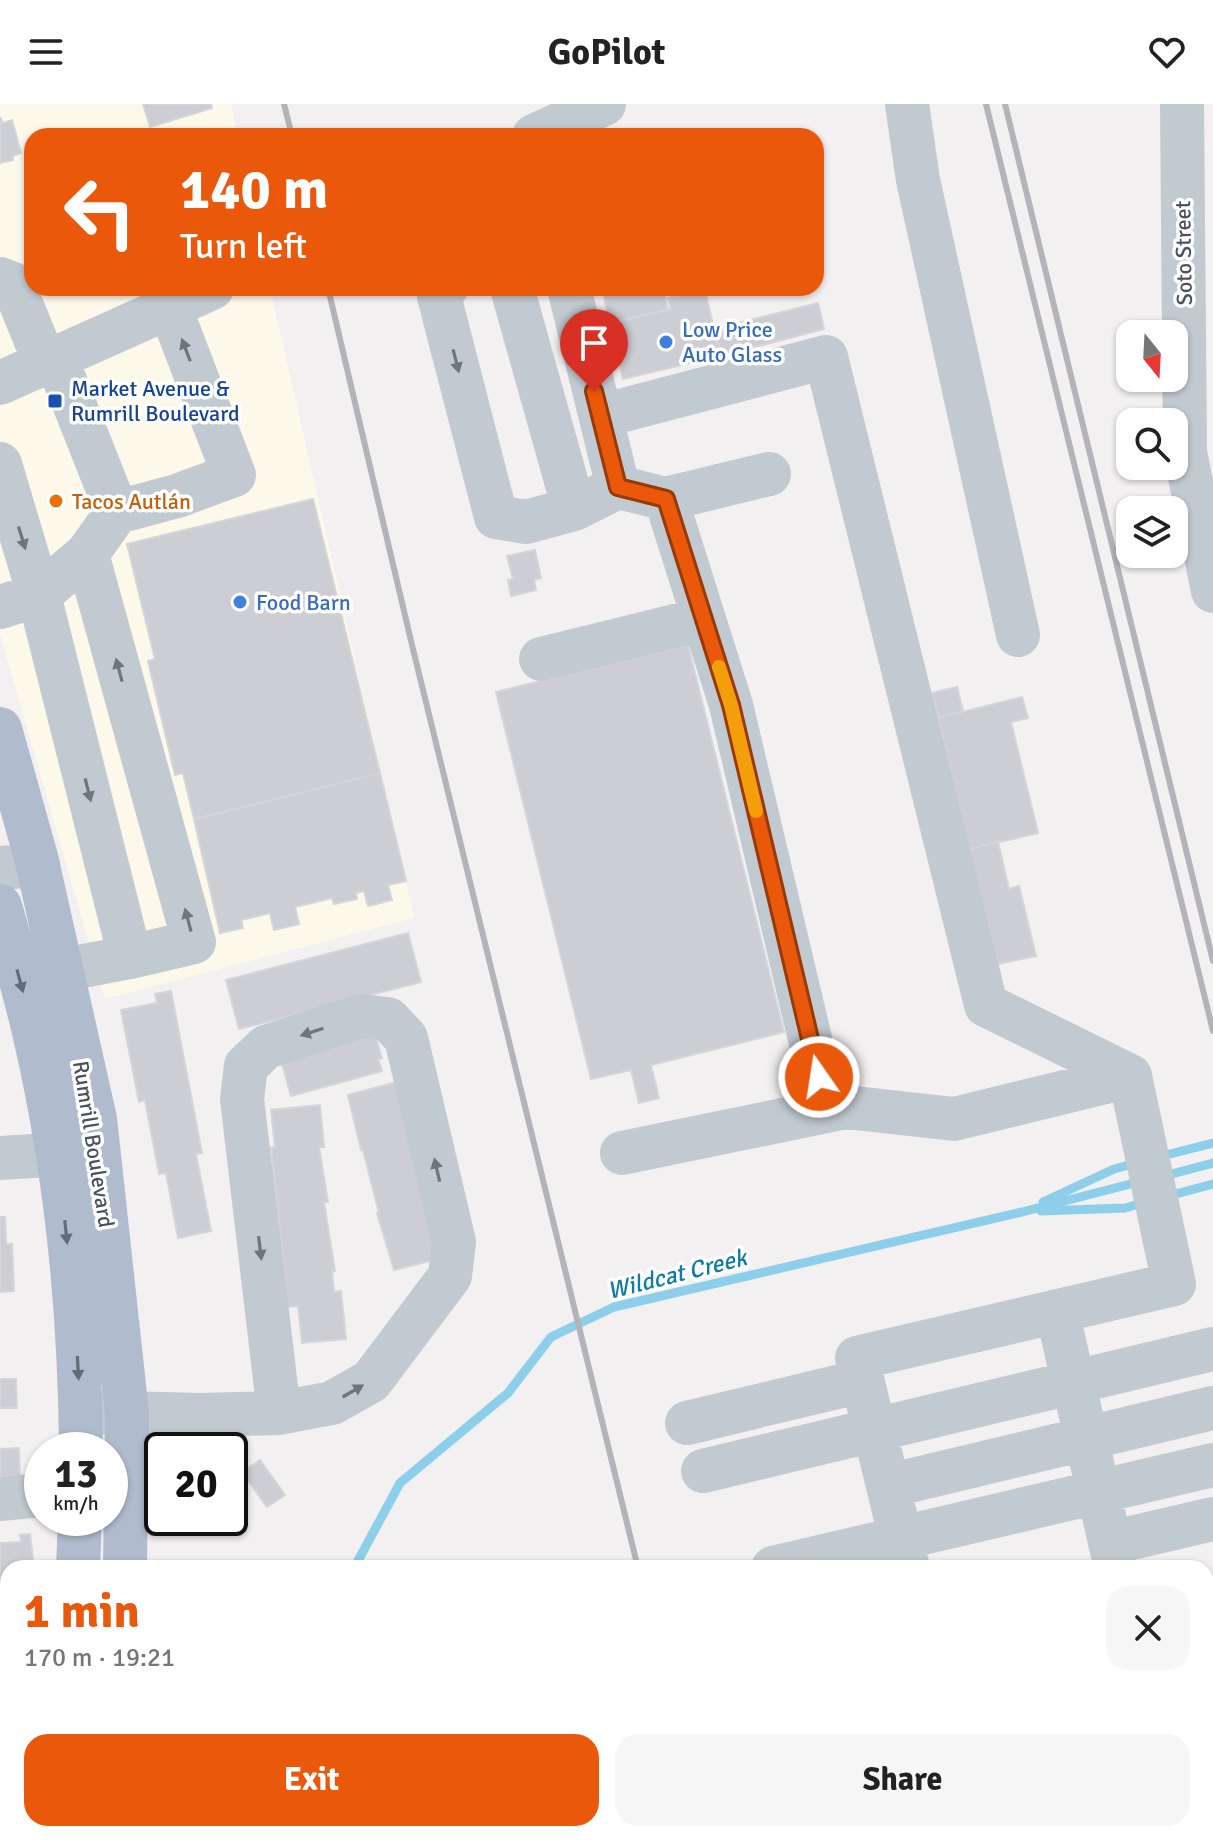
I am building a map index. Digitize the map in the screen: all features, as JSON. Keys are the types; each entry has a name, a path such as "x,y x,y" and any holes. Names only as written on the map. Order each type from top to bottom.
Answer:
{"main road":[{"name":"Rumrill Boulevard","path":"0,729 19,866 63,970 95,1119 127,1413 125,1560"},
{"name":"Rumrill Boulevard","path":"0,906 35,1036 56,1155 70,1269 81,1431"},
{"path":"78,1560 79,1536"}],"street":[{"path":"552,128 604,104"},
{"path":"907,104 918,180 1018,635"},
{"name":"Soto Street","path":"1182,104 1185,452 1207,531 1213,591"},
{"path":"0,279 13,284 117,512"},
{"path":"0,383 195,296"},
{"path":"439,296 496,517 526,522 574,509 618,487 666,499 769,474"},
{"path":"514,296 574,509"},
{"path":"571,296 618,487"},
{"path":"20,601 87,554 117,512 177,496 234,475 170,308"},
{"path":"601,416 826,357 986,1005 1130,1076"},
{"path":"0,464 20,601 130,957"},
{"path":"666,499 731,705 819,1077 846,1107"},
{"path":"63,970 194,942 87,554"},
{"path":"541,659 703,619"},
{"path":"81,1431 127,1413 279,1413 332,1403 371,1381 450,1276 454,1242 410,1053 406,1038 388,1019 361,1016 266,1047 246,1066 242,1099 279,1413"},
{"path":"622,1153 846,1107 954,1119 1130,1076"},
{"path":"904,1553 857,1358 1174,1284 1130,1076"},
{"path":"0,1158 99,1152"},
{"path":"1057,1311 1113,1556 1213,1519"},
{"path":"703,1471 1213,1349"},
{"path":"687,1423 862,1381"},
{"path":"888,1486 1213,1408"},
{"path":"843,1560 904,1553 1098,1492 1213,1465"},
{"path":"0,1499 24,1497"}],"shaded area":[{"path":"0,104 231,104 236,128 24,128 24,296 272,296 414,918 105,999 0,634"}],"building":[{"path":"143,104 211,104 212,108 150,127"},
{"path":"0,117 3,123 12,120 21,153 13,156 13,160 0,163"},
{"path":"604,296 665,296 668,310 610,323"},
{"name":"Low Price Auto Glass","path":"706,296 720,356 623,379 610,323 671,309 668,298"},
{"path":"818,303 824,329 720,356 714,329"},
{"name":"Food Barn","path":"313,499 380,773 194,819 183,773 175,775 148,661 155,659 127,544"},
{"path":"535,550 541,578 534,580 536,590 511,596 508,580 513,579 507,556"},
{"path":"688,645 784,1032 651,1065 659,1098 639,1103 631,1070 591,1079 496,692"},
{"path":"957,687 963,711 938,718 932,693"},
{"path":"1022,697 1028,718 1011,722 1038,833 969,849 938,718"},
{"path":"380,773 406,881 388,885 392,900 368,906 364,891 356,893 357,899 334,904 332,898 295,907 299,924 274,930 270,913 241,920 243,928 220,933 194,819"},
{"path":"998,842 1009,889 1019,886 1036,956 998,964 969,849"},
{"path":"408,933 421,982 239,1029 226,980"},
{"path":"171,991 202,1153 196,1154 211,1231 178,1238 166,1173 159,1174 145,1100 139,1102 121,1010 157,1003 155,994"},
{"path":"375,1035 382,1058 378,1059 382,1071 291,1096 278,1049"},
{"path":"397,1082 442,1258 394,1270 348,1095"},
{"path":"320,1105 324,1147 319,1147 328,1202 324,1202 335,1271 332,1272 334,1292 341,1291 346,1339 302,1343 298,1306 288,1307 271,1148 275,1147 271,1110"},
{"path":"0,1217 5,1217 6,1244 12,1244 14,1291 0,1292"},
{"path":"0,1379 16,1379 17,1408 0,1408"},
{"path":"19,1448 20,1476 0,1477 0,1449"},
{"path":"260,1460 285,1495 267,1507 248,1480 248,1468"},
{"path":"20,1535 30,1536 33,1560 0,1560 0,1543 21,1542"}],"waterway":[{"name":"Wildcat Creek","path":"1158,1157 1213,1143"},
{"name":"Wildcat Creek","path":"1043,1202 1114,1169 1136,1163"},
{"name":"Wildcat Creek","path":"1164,1176 1213,1163"},
{"name":"Wildcat Creek","path":"358,1560 400,1483 508,1393 551,1337 614,1307 1142,1181"},
{"name":"Wildcat Creek","path":"1168,1196 1213,1184"},
{"name":"Wildcat Creek","path":"1041,1211 1125,1208 1146,1202"}],"railway":[{"path":"284,104 290,128"},
{"path":"986,104 1213,1031"},
{"path":"1005,104 1213,961"},
{"path":"330,296 636,1560"}],"slow traffic":[{"path":"719,667 756,811"}],"place":[{"name":"Low Price Auto Glass","path":"666,342"},
{"name":"Market Avenue & Rumrill Boulevard","path":"55,401"},
{"name":"Tacos Autlán","path":"56,501"},
{"name":"Food Barn","path":"240,602"}],"route":[{"path":"594,391 618,487 666,499 731,705 819,1077"}]}
